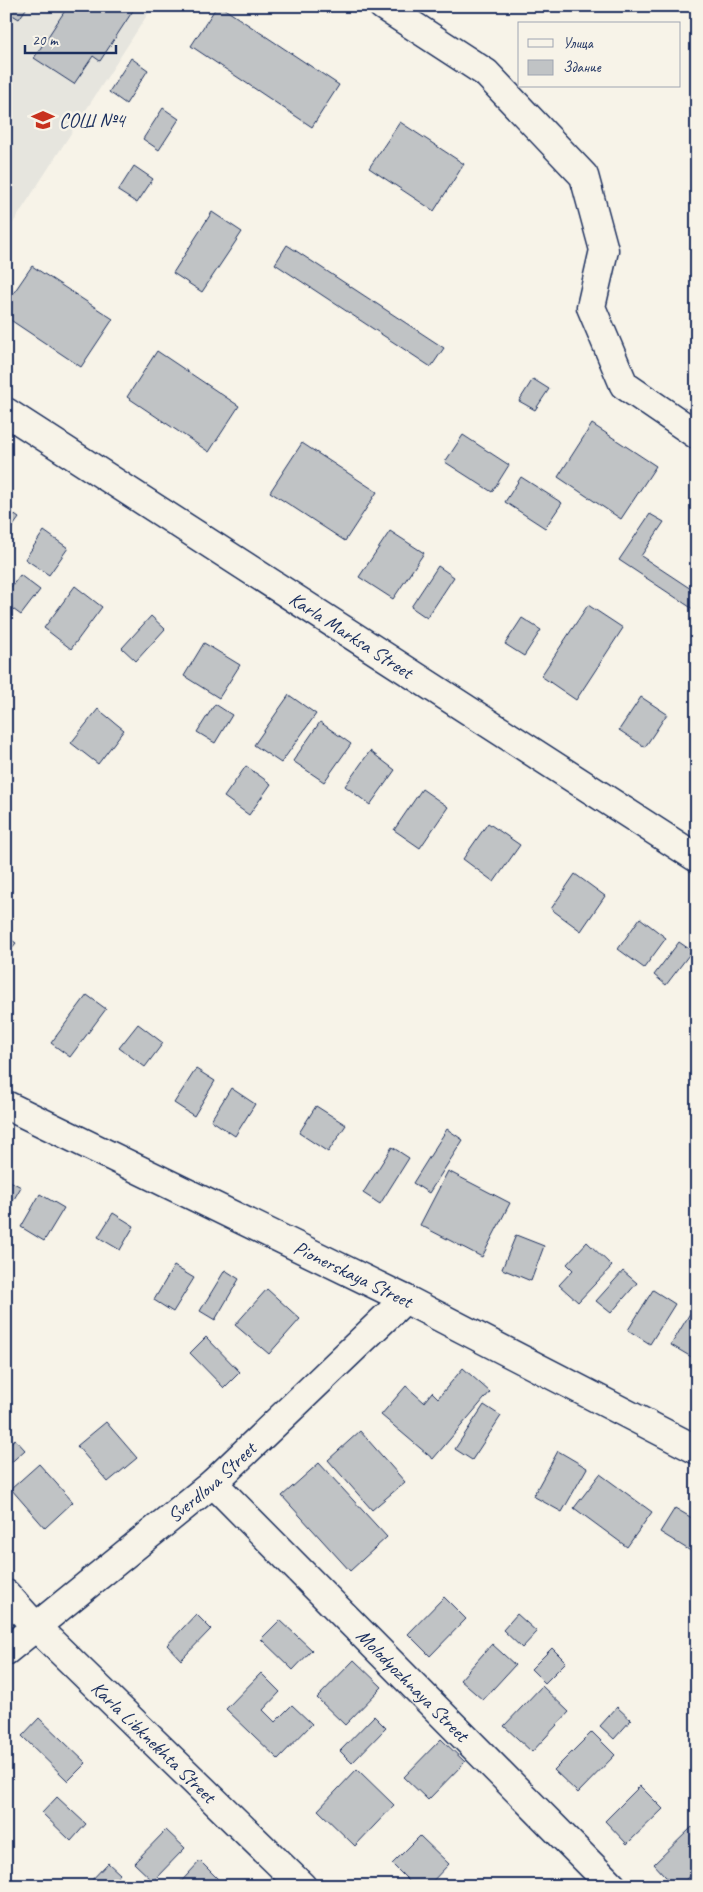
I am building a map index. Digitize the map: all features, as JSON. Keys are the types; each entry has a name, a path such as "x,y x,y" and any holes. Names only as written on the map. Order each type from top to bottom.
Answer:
{"street":[{"path":"383,6 486,73 584,176 604,250 591,307 624,385 697,435"},
{"name":"Karla Marksa Street","path":"6,412 697,858"},
{"name":"Pionerskaya Street","path":"6,1104 405,1299 697,1450"},
{"name":"Sverdlova Street","path":"6,1650 213,1483 405,1299"},
{"name":"Molodyozhnaya Street","path":"213,1483 612,1886"},
{"name":"Karla Libknekhta Street","path":"6,1594 36,1627 302,1886"}],"shaded area":[{"name":"СОШ №4","path":"6,6 153,6 6,234"}],"building":[{"path":"6,6 28,6 19,19 6,11"},
{"path":"68,6 136,6 100,61 93,56 74,84 34,58"},
{"path":"217,6 220,6 339,85 312,127 191,46"},
{"path":"131,58 148,70 126,104 109,92"},
{"path":"163,108 179,119 159,150 143,139"},
{"path":"400,122 464,164 434,211 369,168"},
{"path":"134,166 153,179 137,203 118,191"},
{"path":"212,212 242,232 202,292 173,273"},
{"path":"287,245 444,348 431,367 275,264"},
{"path":"32,266 113,319 81,367 6,317 6,304"},
{"path":"157,351 239,406 209,452 127,397"},
{"path":"533,379 549,389 535,410 519,401"},
{"path":"592,424 656,466 621,519 558,477"},
{"path":"463,435 509,465 492,492 445,462"},
{"path":"302,443 377,492 345,541 270,492"},
{"path":"521,477 562,503 545,528 505,502"},
{"path":"6,509 19,518 6,536"},
{"path":"650,514 664,522 641,556 697,593 696,611 619,560"},
{"path":"44,531 68,548 49,575 25,559"},
{"path":"390,531 424,553 393,599 359,577"},
{"path":"438,566 454,577 427,618 411,607"},
{"path":"20,575 40,590 21,615 6,604 6,594"},
{"path":"75,586 102,607 71,649 44,628"},
{"path":"588,605 623,628 576,700 541,676"},
{"path":"151,616 165,629 136,661 122,648"},
{"path":"522,618 541,630 524,656 505,644"},
{"path":"204,643 240,665 219,698 184,676"},
{"path":"289,695 316,714 281,763 254,745"},
{"path":"641,697 667,714 645,747 619,730"},
{"path":"215,704 232,715 215,743 197,732"},
{"path":"98,709 124,730 98,764 71,743"},
{"path":"320,722 351,744 324,782 293,761"},
{"path":"370,751 395,770 370,805 345,786"},
{"path":"246,766 271,784 249,815 224,797"},
{"path":"422,789 448,807 420,848 394,830"},
{"path":"488,823 520,845 494,882 463,859"},
{"path":"575,874 605,896 581,931 551,909"},
{"path":"640,918 666,938 644,968 618,949"},
{"path":"6,936 16,943 6,955"},
{"path":"679,942 692,951 666,985 654,975"},
{"path":"87,995 106,1009 70,1057 51,1043"},
{"path":"138,1024 163,1043 145,1067 119,1048"},
{"path":"196,1069 215,1081 194,1116 174,1103"},
{"path":"231,1088 255,1104 235,1136 211,1120"},
{"path":"316,1106 346,1125 328,1152 299,1133"},
{"path":"447,1129 463,1140 429,1193 413,1183"},
{"path":"392,1147 409,1158 380,1204 363,1193"},
{"path":"448,1171 510,1203 482,1257 420,1225"},
{"path":"10,1181 21,1187 6,1213 6,1187"},
{"path":"40,1194 64,1208 44,1241 21,1227"},
{"path":"113,1213 134,1226 120,1250 98,1237"},
{"path":"516,1235 544,1246 531,1281 502,1269"},
{"path":"587,1242 612,1266 578,1302 559,1285 573,1270 567,1264"},
{"path":"174,1266 194,1278 173,1312 154,1300"},
{"path":"225,1270 239,1279 215,1320 200,1311"},
{"path":"623,1271 637,1283 611,1313 596,1301"},
{"path":"267,1289 300,1319 269,1354 235,1325"},
{"path":"653,1290 675,1304 650,1344 628,1330"},
{"path":"692,1310 697,1313 697,1351 693,1358 671,1345"},
{"path":"206,1337 240,1372 224,1388 190,1353"},
{"path":"463,1368 490,1392 433,1459 381,1415 406,1386 424,1402 432,1392 438,1398"},
{"path":"484,1405 501,1416 472,1460 455,1449"},
{"path":"106,1422 137,1458 108,1482 77,1446"},
{"path":"360,1431 405,1482 372,1510 328,1460"},
{"path":"15,1439 25,1450 6,1467 6,1447"},
{"path":"558,1451 587,1468 562,1512 533,1496"},
{"path":"319,1463 387,1537 350,1571 282,1496"},
{"path":"39,1464 73,1502 45,1528 11,1489"},
{"path":"600,1474 652,1512 627,1547 574,1508"},
{"path":"675,1508 697,1521 697,1555 660,1532"},
{"path":"444,1597 466,1619 430,1656 408,1634"},
{"path":"196,1614 211,1629 181,1660 167,1645"},
{"path":"517,1614 537,1632 522,1648 503,1630"},
{"path":"280,1620 312,1650 293,1670 261,1639"},
{"path":"492,1644 515,1665 483,1700 460,1680"},
{"path":"552,1648 566,1662 545,1683 531,1669"},
{"path":"354,1660 382,1687 345,1725 317,1698"},
{"path":"261,1673 280,1692 263,1710 275,1722 292,1705 312,1724 278,1759 226,1709"},
{"path":"542,1686 569,1712 532,1752 504,1726"},
{"path":"617,1707 631,1720 614,1739 600,1726"},
{"path":"374,1716 386,1728 352,1763 340,1751"},
{"path":"39,1718 86,1763 68,1781 22,1736"},
{"path":"592,1732 615,1755 578,1793 554,1770"},
{"path":"441,1739 465,1762 428,1800 404,1777"},
{"path":"357,1769 394,1805 355,1846 318,1810"},
{"path":"640,1786 663,1809 627,1844 605,1821"},
{"path":"57,1797 86,1824 71,1841 42,1813"},
{"path":"692,1827 697,1832 697,1869 680,1886 674,1886 654,1864"},
{"path":"166,1830 185,1848 153,1881 134,1863"},
{"path":"420,1836 449,1864 428,1886 414,1886 392,1864"},
{"path":"200,1861 219,1880 214,1886 177,1886"},
{"path":"108,1863 120,1874 109,1886 86,1886"},
{"path":"163,1880 169,1886 158,1886"}],"place":[{"name":"СОШ №4","path":"43,120"}]}
